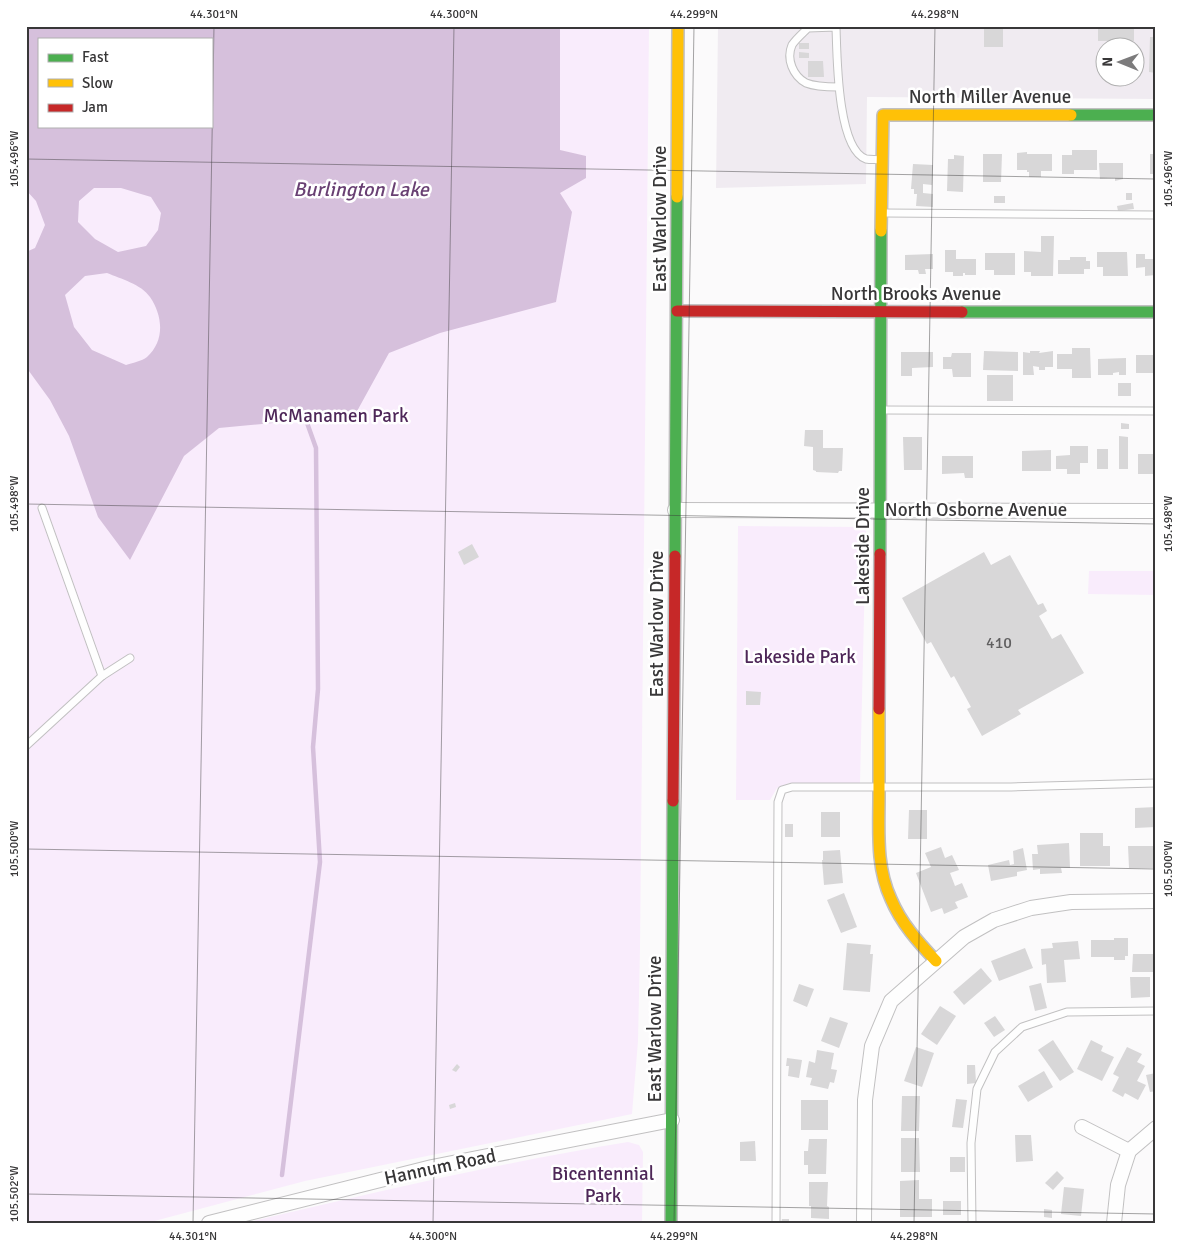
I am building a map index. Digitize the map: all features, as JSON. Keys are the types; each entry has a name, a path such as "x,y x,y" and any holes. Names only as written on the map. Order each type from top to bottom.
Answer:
{"street":[{"name":"East Warlow Drive","path":"671,1223 678,26"},
{"name":"Lakeside Drive","path":"883,115 880,312 879,838 882,872 890,899 911,935 936,961"},
{"name":"North Miller Avenue","path":"883,115 1156,116"},
{"name":"North Brooks Avenue","path":"677,311 1156,312"},
{"name":"North Osborne Avenue","path":"676,510 1156,511"},
{"path":"864,1223 865,1100 872,1046 892,1001 964,937 994,920 1032,908 1070,902 1156,900"},
{"name":"Hannum Road","path":"209,1223 432,1167 672,1120"},
{"path":"1082,1127 1129,1151"},
{"path":"1114,1223 1118,1185 1129,1151 1156,1128"}],"lane":[{"path":"838,87 806,82 795,72 789,58 793,45 808,28 836,28 838,87 844,120 853,147 865,158 882,160"},
{"path":"881,213 1156,215"},
{"path":"880,410 1156,411"},
{"path":"42,508 102,676"},
{"path":"26,746 102,676 130,658"},
{"path":"776,1223 778,802 782,790 792,787 1156,783"},
{"path":"972,1223 971,1143 977,1088 995,1052 1022,1027 1067,1012 1156,1011"}],"shaded area":[{"path":"718,26 1156,26 1156,99 867,97 866,184 716,188"}],"green space":[{"name":"McManamen Park","path":"26,26 649,26 640,948 638,1041 632,1114 305,1181 147,1223 26,1223"},
{"name":"Lakeside Park","path":"738,526 860,527 866,531 860,783 789,783 777,788 770,800 736,800"},
{"path":"1089,571 1156,571 1156,595 1088,594"},
{"name":"Bicentennial Park","path":"628,1142 639,1145 643,1152 642,1223 244,1223 484,1169"}],"water":[{"name":"Burlington Lake","path":"26,26 560,26 560,150 586,156 586,178 560,193 572,212 556,302 440,333 389,353 356,413 306,420 219,428 184,456 130,560 98,517 69,436 50,400 26,367 26,252 35,248 45,225 36,201 26,190","holes":["94,188 121,188 151,197 161,213 158,230 146,246 118,252 95,239 78,222 79,201","107,273 136,285 146,292 158,312 160,328 157,344 153,351 140,361 126,365 92,350 74,327 65,295 85,276"]}],"building":[{"path":"984,26 1003,26 1003,47 984,47"},
{"path":"1098,26 1134,26 1134,38 1098,38"},
{"path":"1150,37 1156,37 1156,73 1149,72"},
{"path":"799,43 809,43 809,49 799,49"},
{"path":"799,52 809,53 809,58 799,58"},
{"path":"808,61 823,61 824,77 808,77"},
{"path":"1072,150 1097,150 1097,170 1074,170 1074,174 1062,174 1062,155 1072,155"},
{"path":"1027,152 1027,154 1052,154 1052,171 1041,171 1041,177 1029,177 1027,170 1017,170 1017,153"},
{"path":"983,154 1002,154 1001,182 983,182"},
{"path":"1150,154 1156,154 1156,174 1150,174"},
{"path":"954,155 964,156 963,192 947,191 948,159 954,159"},
{"path":"1099,163 1123,163 1123,179 1115,181 1115,178 1100,179"},
{"path":"913,164 933,165 932,185 923,184 923,193 933,194 933,207 916,206 917,194 914,194 914,189 911,189"},
{"path":"1126,193 1132,193 1132,200 1126,200"},
{"path":"994,196 1005,196 1005,203 994,203"},
{"path":"1133,203 1134,209 1118,211 1117,206"},
{"path":"1041,236 1054,236 1053,276 1031,276 1031,272 1024,272 1024,251 1041,252"},
{"path":"945,250 956,250 956,259 976,259 976,275 965,275 963,273 963,276 953,276 953,272 945,272"},
{"path":"1097,252 1127,252 1128,276 1103,276 1103,267 1097,267"},
{"path":"985,253 1015,253 1015,275 994,275 994,270 985,270"},
{"path":"933,254 933,269 925,269 926,274 919,274 918,270 905,270 905,255"},
{"path":"1136,254 1145,254 1145,259 1156,259 1156,275 1145,276 1145,267 1136,268"},
{"path":"1070,257 1086,257 1086,261 1090,261 1090,269 1084,269 1084,274 1058,274 1058,260 1070,260"},
{"path":"1072,348 1090,348 1091,378 1072,378 1072,369 1057,369 1057,354 1072,354"},
{"path":"984,351 1018,352 1018,371 983,370"},
{"path":"1030,351 1040,351 1039,353 1053,351 1053,367 1045,367 1045,370 1039,370 1039,367 1033,366 1034,375 1023,375 1023,352 1030,353"},
{"path":"901,352 933,352 933,367 912,368 912,376 901,376"},
{"path":"952,353 971,353 971,377 953,377 952,369 943,369 943,357 951,357"},
{"path":"1136,355 1156,355 1156,373 1136,373"},
{"path":"1126,358 1126,375 1119,375 1119,372 1113,373 1113,375 1098,375 1098,359"},
{"path":"987,375 1013,375 1013,401 987,401"},
{"path":"1118,383 1131,383 1131,396 1118,396"},
{"path":"1121,423 1129,424 1129,429 1121,429"},
{"path":"805,430 823,430 823,448 843,448 842,471 838,473 816,472 813,470 813,447 804,446"},
{"path":"1119,436 1128,437 1128,469 1119,469"},
{"path":"903,437 922,437 922,470 904,470"},
{"path":"1070,446 1088,446 1088,463 1080,463 1080,474 1067,474 1067,469 1056,469 1056,456 1070,455"},
{"path":"1097,449 1108,449 1108,469 1097,469"},
{"path":"1051,450 1051,471 1022,471 1022,451"},
{"path":"1138,454 1156,454 1156,474 1138,474"},
{"path":"942,456 973,456 973,478 965,478 964,473 942,474"},
{"path":"472,544 479,557 464,565 458,552"},
{"path":"984,552 991,565 1010,555 1038,605 1043,603 1047,611 1039,616 1052,639 1061,634 1084,673 1018,710 1021,714 982,736 967,709 971,707 954,676 951,678 931,642 927,644 902,598"},
{"path":"746,691 761,692 760,705 746,705"},
{"path":"1156,807 1156,827 1135,828 1135,808"},
{"path":"909,810 927,810 927,839 908,839"},
{"path":"821,812 840,812 840,837 821,837"},
{"path":"785,824 793,824 793,837 785,837"},
{"path":"1080,833 1103,833 1103,846 1110,846 1110,866 1080,866"},
{"path":"1069,843 1070,868 1061,868 1062,873 1040,874 1040,869 1033,870 1032,854 1038,854 1037,845"},
{"path":"1128,846 1156,846 1156,868 1129,868"},
{"path":"941,847 945,858 952,855 959,870 950,873 955,886 962,883 968,897 955,902 958,908 944,914 942,908 931,912 916,873 931,867 925,853"},
{"path":"1023,848 1027,870 1017,872 1017,876 991,881 988,865 1009,860 1010,865 1014,864 1013,851"},
{"path":"840,850 843,883 824,885 823,851"},
{"path":"844,893 857,927 841,933 827,900"},
{"path":"1114,938 1128,938 1128,956 1125,956 1125,960 1114,960 1114,957 1091,957 1091,940 1114,940"},
{"path":"1078,941 1080,959 1064,960 1066,982 1047,983 1046,964 1042,965 1041,949 1053,948 1052,943"},
{"path":"847,943 871,945 870,954 873,954 870,992 843,990"},
{"path":"1025,948 1033,968 999,981 991,961"},
{"path":"1133,954 1156,954 1156,972 1132,972"},
{"path":"981,968 992,981 964,1005 953,992"},
{"path":"1130,977 1150,977 1150,997 1131,998"},
{"path":"1041,983 1047,1008 1035,1011 1029,986"},
{"path":"799,984 814,989 807,1007 793,1001"},
{"path":"940,1006 956,1016 937,1045 921,1034"},
{"path":"995,1016 1005,1030 994,1037 984,1023"},
{"path":"830,1017 848,1023 839,1048 821,1041"},
{"path":"1053,1040 1074,1072 1060,1081 1038,1050"},
{"path":"1091,1040 1103,1046 1101,1051 1114,1057 1102,1081 1077,1069"},
{"path":"916,1047 934,1053 922,1087 904,1081"},
{"path":"1127,1047 1142,1054 1137,1062 1145,1066 1137,1081 1146,1085 1138,1100 1125,1093 1123,1097 1112,1091 1119,1077 1113,1074"},
{"path":"817,1050 834,1053 831,1069 837,1070 834,1083 830,1082 828,1089 810,1085 812,1078 806,1077 809,1061 815,1063"},
{"path":"787,1058 802,1060 799,1078 788,1076 789,1066 786,1066"},
{"path":"457,1064 460,1067 456,1072 452,1070"},
{"path":"967,1065 975,1065 976,1083 967,1084"},
{"path":"1044,1071 1053,1087 1028,1102 1018,1086"},
{"path":"1156,1073 1156,1091 1150,1092 1146,1075"},
{"path":"902,1096 920,1096 919,1131 901,1131"},
{"path":"956,1099 967,1100 963,1128 952,1127"},
{"path":"801,1100 828,1100 828,1130 801,1130"},
{"path":"455,1103 456,1107 450,1109 449,1105"},
{"path":"1015,1135 1031,1135 1033,1161 1016,1162"},
{"path":"901,1138 919,1138 920,1172 901,1172"},
{"path":"809,1139 827,1139 826,1174 808,1174 808,1165 804,1165 804,1151 808,1151"},
{"path":"755,1141 756,1161 740,1161 740,1142"},
{"path":"950,1157 965,1157 965,1172 950,1172"},
{"path":"1057,1171 1064,1178 1053,1190 1045,1183"},
{"path":"919,1180 919,1199 932,1199 932,1217 900,1217 900,1181"},
{"path":"809,1182 828,1182 827,1206 829,1207 829,1219 811,1218"},
{"path":"1064,1187 1084,1189 1081,1216 1061,1214"},
{"path":"943,1201 961,1201 961,1215 943,1215"},
{"path":"1044,1209 1052,1210 1052,1218 1044,1217"},
{"path":"782,1219 789,1219 789,1223 781,1223"}],"waterway":[{"path":"282,1175 320,862 313,747 318,689 316,448 306,420"}],"traffic: fast":[{"path":"1071,115 1156,115"},
{"path":"675,556 677,197"},
{"path":"880,554 881,231"},
{"path":"962,312 1156,312"},
{"path":"671,1223 673,801"}],"traffic: slow":[{"path":"677,197 678,26"},
{"path":"881,231 883,115 1071,115"},
{"path":"879,709 879,836 883,874 886,887 900,916 916,939 936,961"}],"traffic: jam":[{"path":"677,311 962,312"},
{"path":"879,709 880,554"},
{"path":"673,801 675,556"}]}
